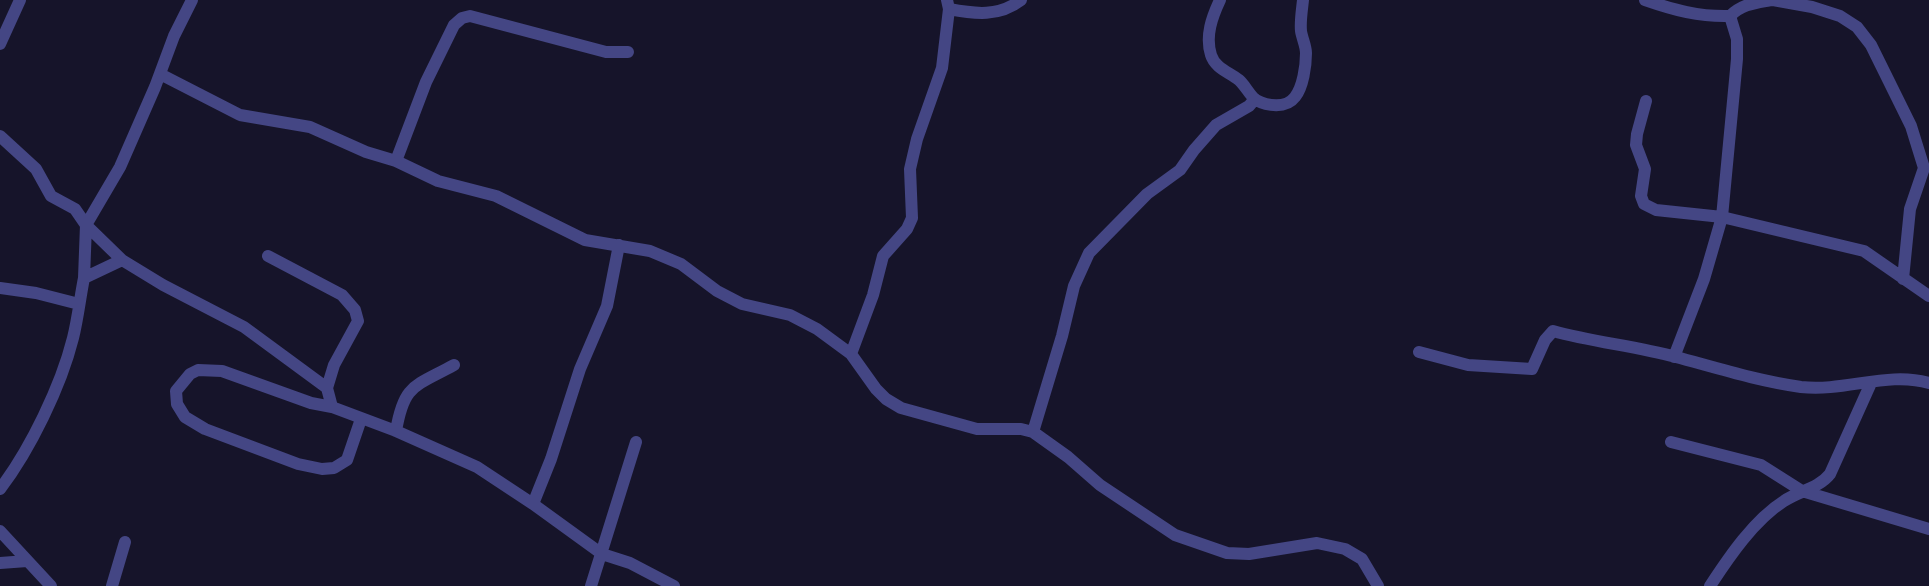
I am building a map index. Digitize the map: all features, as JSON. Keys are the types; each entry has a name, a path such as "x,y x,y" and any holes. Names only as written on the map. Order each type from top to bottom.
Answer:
{"street":[{"path":"0,44 20,0"},
{"path":"0,489 34,435 63,370 73,338 84,278 86,226 120,167 160,74 174,36 192,0"},
{"path":"851,354 872,295 883,256 907,228 912,218 910,169 917,138 942,68 948,4 976,14 1004,11 1021,0"},
{"path":"1220,0 1213,14 1208,36 1211,56 1221,69 1247,87 1255,99 1274,106 1286,104 1295,98 1302,78 1306,52 1301,31 1303,0"},
{"path":"1645,0 1676,11 1707,17 1730,16 1738,8 1748,4 1772,0 1812,7 1840,16 1857,27 1871,45 1911,126 1924,168 1910,209 1903,279"},
{"path":"396,161 430,76 454,25 462,18 470,16 606,52 628,52"},
{"path":"1674,357 1704,279 1722,217 1737,59 1737,39 1730,16"},
{"path":"160,74 240,115 310,127 366,152 396,161 438,181 496,196 585,240 650,251 681,264 716,291 742,304 790,316 817,329 851,354 876,389 886,399 901,408 977,429 1021,429 1033,432 1068,457 1100,485 1175,535 1226,553 1249,554 1317,543 1344,549 1362,559 1378,586"},
{"path":"1033,432 1062,336 1074,286 1089,253 1147,194 1180,170 1194,150 1216,125 1249,106 1255,99"},
{"path":"1646,101 1636,145 1643,158 1644,169 1641,196 1644,204 1656,210 1722,217 1864,251 1929,296"},
{"path":"0,136 36,169 51,196 75,208 86,226 122,260 163,285 244,327 327,388"},
{"path":"533,504 551,459 580,369 607,306 619,245"},
{"path":"268,256 342,296 355,310 358,321 334,365 327,388 332,407"},
{"path":"84,278 122,260"},
{"path":"0,288 36,293 79,304"},
{"path":"1419,352 1468,364 1532,370 1546,340 1553,332 1674,357 1721,371 1801,387 1836,388 1905,378 1929,383"},
{"path":"396,432 400,405 406,394 415,386 454,366"},
{"path":"360,419 348,460 334,468 322,469 298,464 205,429 185,416 177,404 176,391 190,374 198,370 222,371 311,402 332,407 396,432 477,467 533,504 602,554 630,563 674,586"},
{"path":"1710,586 1736,548 1774,508 1802,491 1824,481 1830,474 1871,383"},
{"path":"591,586 636,442"},
{"path":"1672,442 1760,465 1802,491 1929,528"},
{"path":"0,531 51,586"},
{"path":"112,586 124,542"},
{"path":"0,563 27,561"}]}
